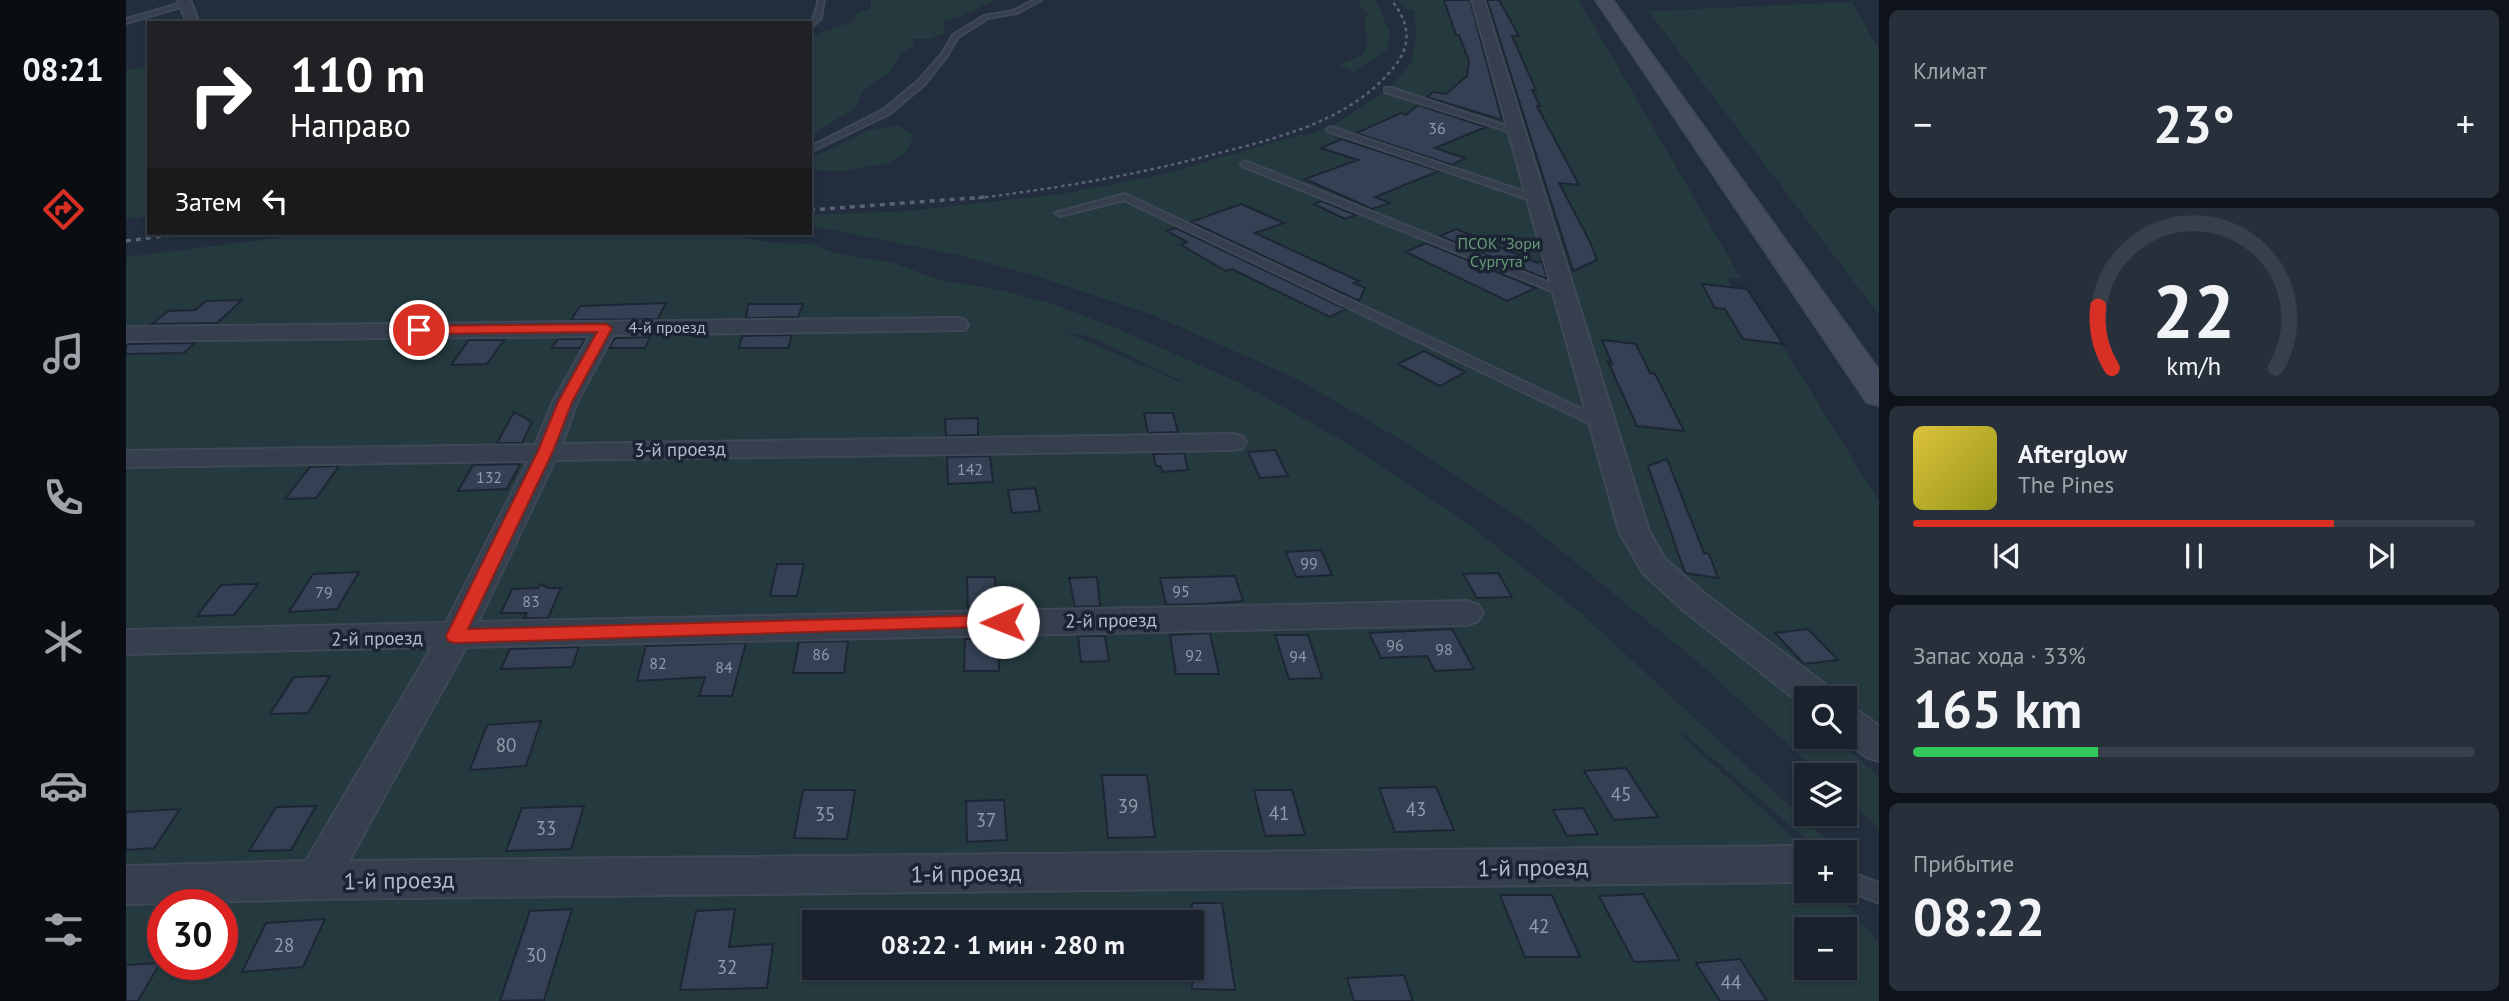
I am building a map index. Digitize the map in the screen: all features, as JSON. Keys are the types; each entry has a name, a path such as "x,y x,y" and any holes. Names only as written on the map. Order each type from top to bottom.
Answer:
{"main road":[{"path":"1604,0 1879,395"}],"street":[{"path":"1478,0 1514,130 1634,531 1654,566 1803,686"},
{"path":"184,2 191,21"},
{"name":"4-й проезд","path":"126,334 957,325"},
{"path":"317,880 455,636 546,451 565,402 606,328"},
{"name":"3-й проезд","path":"126,458 1233,442"},
{"name":"2-й проезд","path":"126,642 455,636 799,625 1467,613"},
{"path":"1857,729 1879,746"},
{"name":"1-й проезд","path":"126,885 317,880 1794,864"}],"lane":[{"path":"812,24 821,13 821,0"},
{"path":"812,149 886,112 921,83 945,55 955,36 986,17 1015,12 1038,0"},
{"path":"126,22 184,2"},
{"path":"1388,90 1514,130"},
{"path":"1331,128 1534,198"},
{"path":"1244,164 1563,292"},
{"path":"1060,213 1125,197 1602,424"},
{"path":"1857,884 1879,893"}],"green space":[{"path":"871,0 995,0 943,22 945,33 930,39 912,39 915,46 900,55 889,73 862,92 855,108 812,135 812,35 854,21 857,13 871,8"},
{"path":"1358,0 1376,0 1390,33 1388,49 1354,72 1339,65 1358,57 1365,49 1365,18 1369,14 1363,11"},
{"name":"ПСОК \"Зори Сургута\"","path":"1398,0 1579,0 1741,278 1727,278 1733,288 1748,289 1879,502 1879,723 1857,729 1857,686 1794,686 1794,749 1848,749 1879,776 1879,829 1857,808 1857,763 1808,763 1699,663 1522,519 1410,445 1295,378 1153,315 1039,277 958,255 812,226 812,215 907,211 1061,194 1160,175 1302,134 1304,136 1335,124 1389,89 1411,63 1417,33 1413,10 1408,10"},
{"path":"1852,2 1879,50 1879,315 1648,11"},
{"path":"147,67 147,216 126,219 126,70"},
{"path":"899,125 913,135 909,149 890,163 844,171 812,170 812,158 869,130"},
{"path":"320,235 729,235 773,243 812,244 838,254 895,263 936,279 1001,290 1053,304 1118,329 1240,383 1340,439 1459,517 1581,613 1794,810 1794,826 1811,826 1827,840 1807,840 1684,734 1679,733 1796,840 1794,903 1847,903 1879,944 1879,1001 126,1001 126,257","holes":["1064,331 1091,337 1190,385 1190,386"]}],"building":[{"path":"1444,0 1470,0 1502,120 1427,97 1433,92 1446,94 1467,76 1469,61 1459,35 1456,35"},
{"path":"1487,0 1499,0 1519,36 1512,36 1536,90 1532,90 1540,106 1537,106 1579,185 1559,183 1597,260 1573,271"},
{"path":"1418,105 1486,127 1435,148 1465,158 1452,165 1356,133 1401,113 1406,115"},
{"path":"1342,139 1439,171 1375,197 1390,203 1372,209 1305,179 1358,160 1321,148"},
{"path":"1322,201 1356,215 1345,219 1314,204"},
{"path":"1241,204 1284,223 1255,233 1359,281 1354,283 1365,288 1359,301 1191,222"},
{"path":"1176,228 1346,309 1330,317 1232,269 1226,271 1181,245 1187,242 1167,231"},
{"path":"1456,229 1538,263 1542,261 1547,279 1440,236"},
{"path":"1426,243 1536,288 1507,301 1406,252"},
{"path":"1702,284 1747,289 1783,344 1743,339 1725,309 1715,308"},
{"path":"242,300 217,323 152,324 168,311 195,310 206,301"},
{"path":"666,303 658,319 571,320 580,306"},
{"path":"748,304 803,304 798,317 746,318"},
{"path":"792,335 788,348 739,348 742,336"},
{"path":"650,337 645,348 609,348 615,338"},
{"path":"558,339 585,339 580,348 552,348"},
{"path":"469,340 504,340 487,364 451,365"},
{"path":"1602,340 1636,344 1650,373 1655,374 1684,431 1637,426 1608,362 1612,364"},
{"path":"195,343 184,353 126,354 126,346 129,344"},
{"path":"1424,351 1465,372 1440,386 1398,364"},
{"path":"514,412 532,422 522,443 497,443"},
{"path":"1144,413 1173,413 1178,432 1148,433"},
{"path":"978,418 978,435 946,436 945,419"},
{"path":"1275,450 1288,476 1260,478 1248,452"},
{"path":"1184,453 1188,470 1163,472 1160,466 1156,466 1153,454"},
{"path":"990,456 993,482 948,484 947,457"},
{"path":"1667,459 1704,553 1709,554 1718,578 1685,573 1648,466"},
{"path":"520,464 507,489 458,491 473,465"},
{"path":"339,466 316,498 285,499 310,467"},
{"path":"1035,488 1040,511 1012,513 1008,490"},
{"path":"1321,550 1332,575 1296,577 1286,552"},
{"path":"777,564 804,564 797,596 770,596"},
{"path":"359,572 337,609 289,612 313,574"},
{"path":"1498,573 1512,597 1477,598 1463,574"},
{"path":"1235,576 1243,601 1205,604 1166,605 1160,578"},
{"path":"967,577 995,577 996,608 968,609"},
{"path":"1097,577 1100,606 1075,607 1069,578"},
{"path":"258,584 234,615 197,616 221,585"},
{"path":"540,584 549,588 561,588 548,618 524,618 527,613 501,613 512,589 538,588"},
{"path":"1452,629 1474,669 1435,671 1427,656 1381,658 1369,633"},
{"path":"1808,629 1838,660 1804,664 1775,633"},
{"path":"1210,633 1219,674 1176,674 1170,635"},
{"path":"1275,635 1308,635 1322,678 1289,679"},
{"path":"1078,636 1105,636 1109,661 1081,662"},
{"path":"998,638 999,671 964,671 965,639"},
{"path":"848,641 844,673 793,673 799,642"},
{"path":"746,643 732,696 699,696 705,677 637,681 646,646"},
{"path":"579,647 572,667 501,669 510,649"},
{"path":"330,676 308,713 270,714 294,677"},
{"path":"541,721 526,766 470,770 487,725"},
{"path":"1626,768 1658,817 1614,820 1584,771"},
{"path":"1102,775 1147,775 1155,837 1108,838"},
{"path":"1436,787 1454,830 1395,832 1379,788"},
{"path":"803,790 855,790 847,839 794,838"},
{"path":"1254,790 1292,790 1305,835 1265,836"},
{"path":"1004,800 1007,840 967,842 966,801"},
{"path":"316,806 291,850 249,851 276,807"},
{"path":"584,806 571,849 506,851 522,808"},
{"path":"1583,808 1598,834 1567,836 1553,810"},
{"path":"180,809 154,848 126,850 126,812"},
{"path":"1643,894 1680,960 1634,962 1599,896"},
{"path":"1500,895 1552,895 1580,957 1525,957"},
{"path":"1192,903 1222,903 1235,990 1192,989 1192,980 1204,980 1204,910 1192,910"},
{"path":"572,909 544,1000 500,1001 530,911"},
{"path":"735,909 729,947 773,944 767,988 680,990 696,911"},
{"path":"325,919 303,967 242,972 266,923"},
{"path":"1740,959 1767,1001 1720,1001 1696,963"},
{"path":"147,964 147,980 150,980 138,1001 126,1001 126,965"},
{"path":"1404,975 1413,1001 1354,1001 1347,978"}],"railway":[{"path":"971,199 1092,181 1181,163 1261,142 1334,115 1376,86 1394,67 1404,50 1405,24 1391,0"},
{"path":"812,210 985,197"},
{"path":"126,241 171,235"}],"route":[{"path":"419,330 606,328 565,402 546,451 455,636 1003,622"}]}
